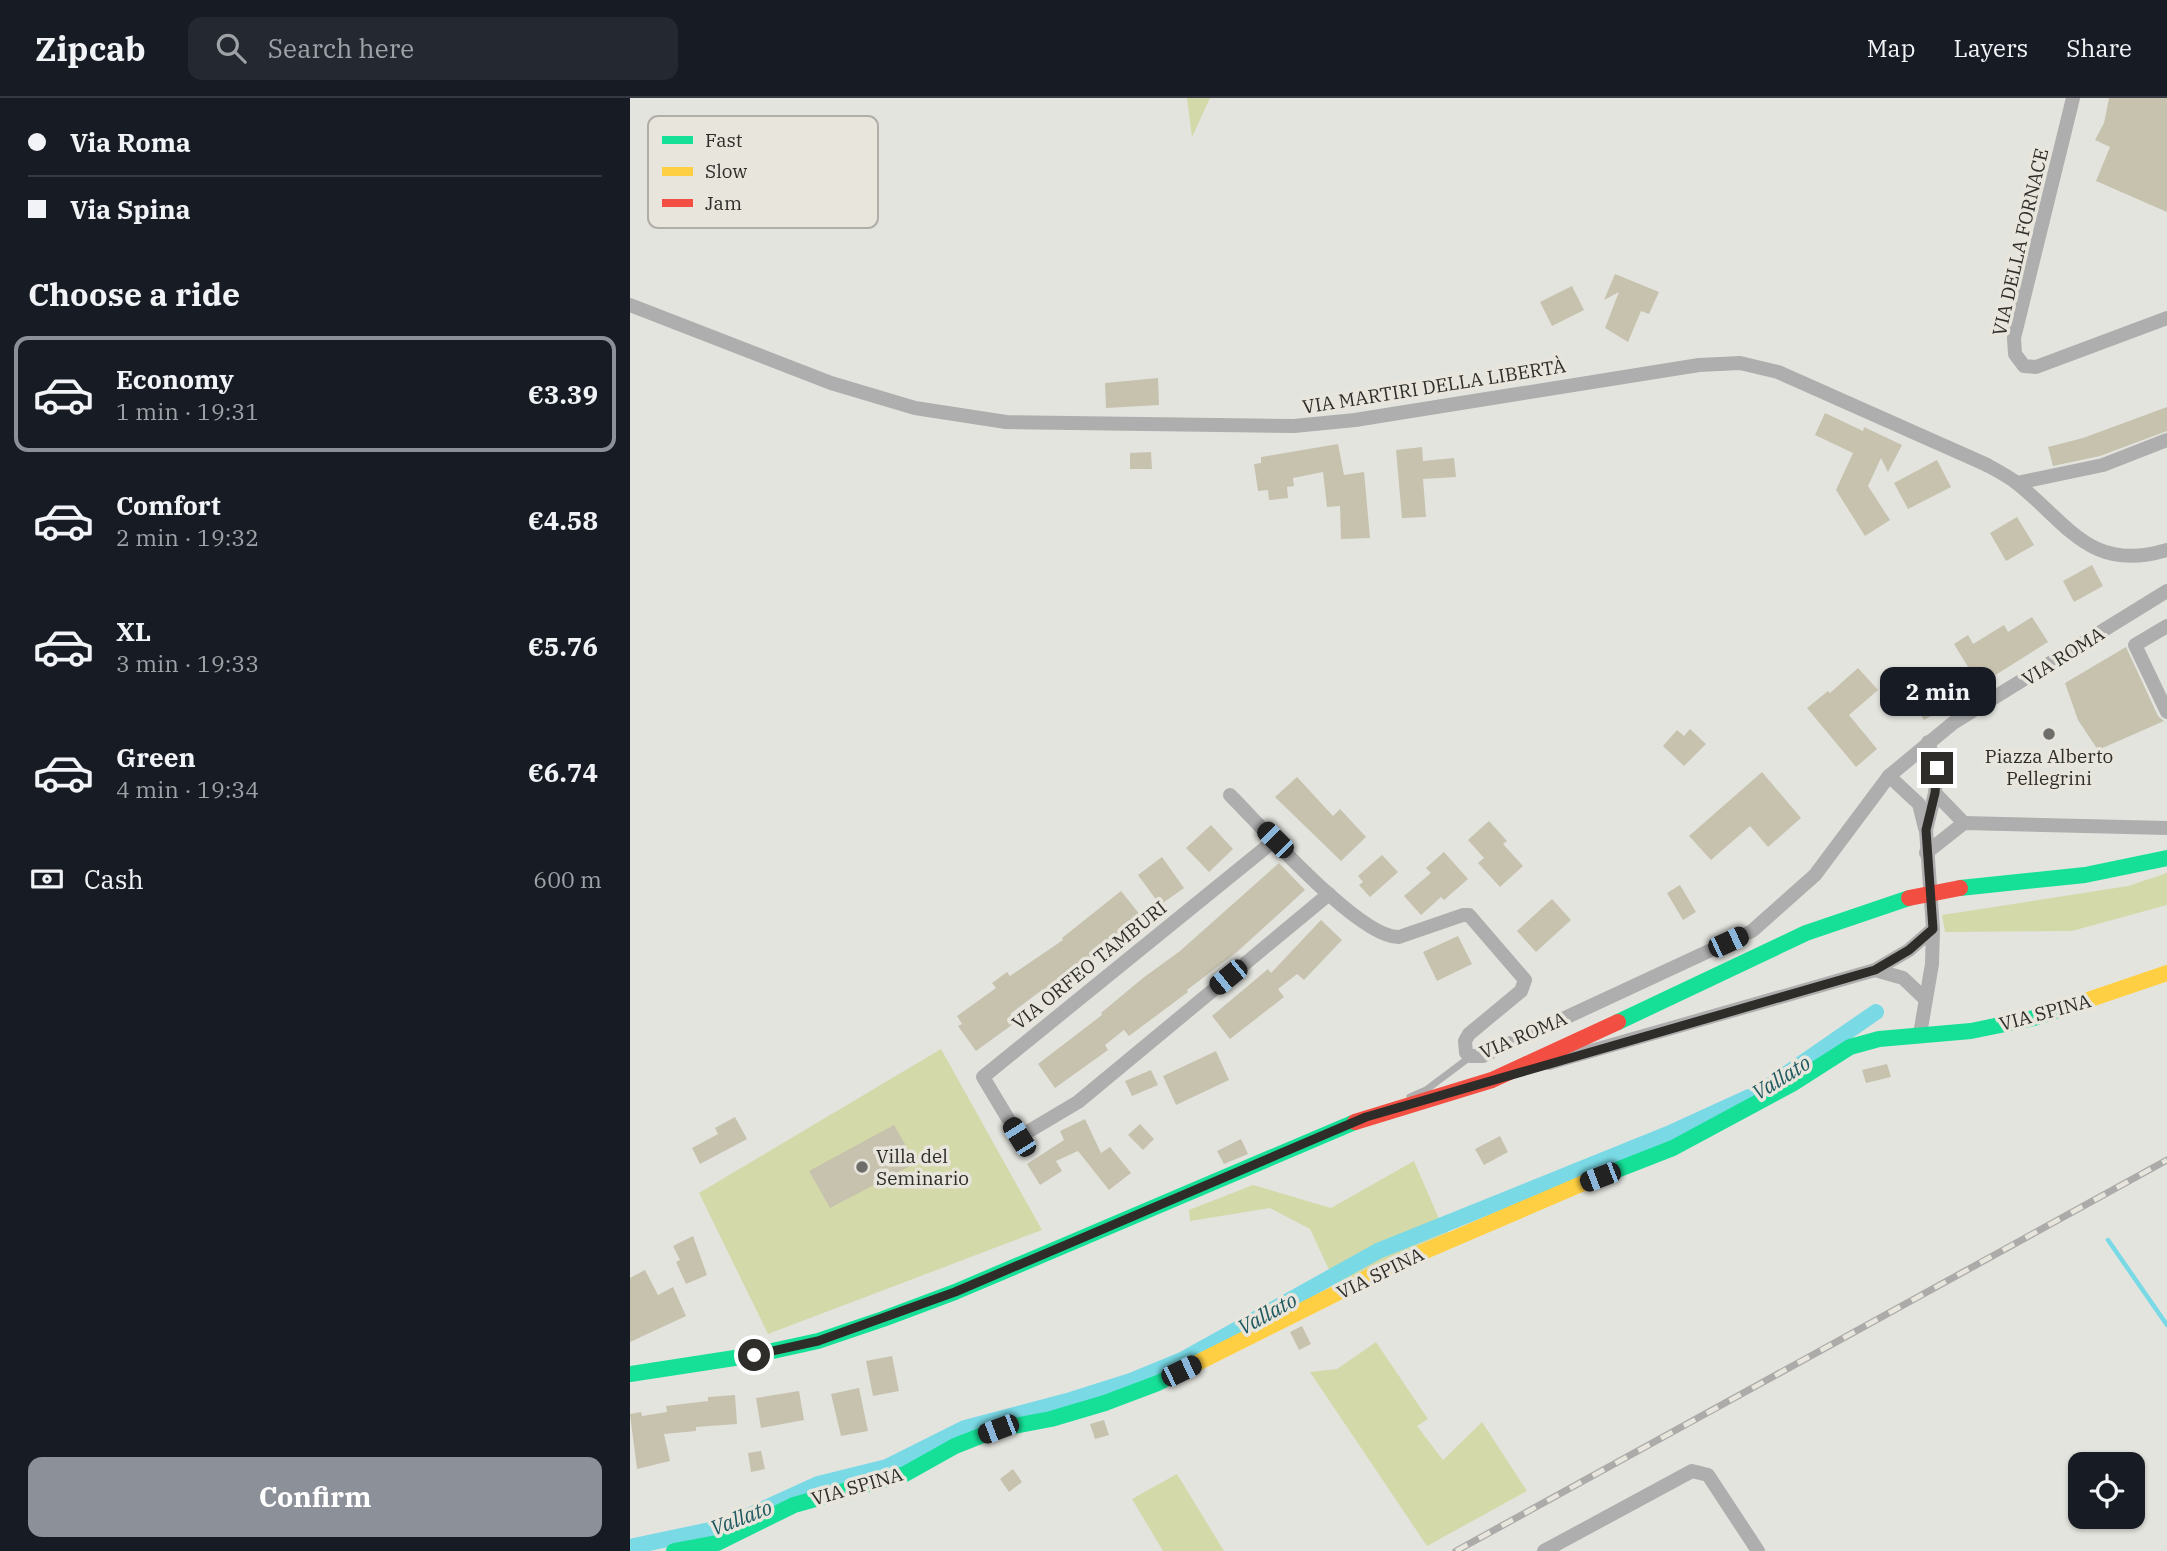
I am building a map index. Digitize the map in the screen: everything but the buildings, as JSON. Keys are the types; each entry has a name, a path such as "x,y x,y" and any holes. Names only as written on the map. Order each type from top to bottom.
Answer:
{"main road":[{"path":"1366,1117 1416,1104 1507,1074 1809,932 1880,905 1960,888 2085,875 2167,858"},
{"name":"VIA SPINA","path":"674,1551 716,1543 794,1505 905,1474 955,1446 998,1429 1051,1419 1104,1404 1158,1382 1395,1264 1556,1193 1673,1148 1792,1084 1850,1047 1879,1039 1971,1031 2034,1017 2167,973"},
{"name":"VIA ROMA","path":"630,1374 754,1355 818,1341 883,1319 981,1282 1366,1117"}],"street":[{"name":"VIA DELLA FORNACE","path":"2073,98 2014,338 2015,354 2024,366 2036,367 2167,318"},
{"name":"VIA MARTIRI DELLA LIBERTÀ","path":"630,305 831,383 915,408 1006,422 1294,426 1355,420 1699,365 1740,363 1778,372 1985,464 2017,483 2088,546 2118,555 2152,554 2167,550"},
{"path":"2017,483 2103,465 2167,440"},
{"name":"VIA ROMA","path":"1470,1056 1483,1056 1752,930 1815,875 1889,776 1928,742 1953,723 2167,591"},
{"path":"2167,626 2135,645 2167,712"},
{"path":"1920,1034 1932,964 1933,929 1926,830 1935,793 1937,768 1928,742"},
{"path":"1889,776 1919,804 1926,830"},
{"path":"1935,793 1964,823"},
{"path":"1230,795 1329,894 1373,930 1390,938 1399,937 1454,917 1469,915 1523,975 1524,986 1469,1034 1464,1048 1470,1056"},
{"path":"1926,853 1964,823 2167,828"},
{"name":"VIA ORFEO TAMBURI","path":"1275,840 983,1077 1019,1137 1078,1102 1329,894"},
{"path":"1507,1074 1875,970 1909,950 1933,929"},
{"path":"1875,970 1903,978 1925,999"},
{"path":"1544,1551 1692,1471 1708,1475 1758,1551"}],"lane":[{"name":"VIA ROMA","path":"1366,1117 1426,1090 1470,1056"}],"green space":[{"path":"1187,98 1210,98 1192,137"},
{"path":"2167,873 2167,905 2072,931 1945,932 1942,915 2128,886"},
{"path":"941,1049 1042,1230 768,1334 699,1193"},
{"path":"1414,1161 1440,1221 1450,1234 1337,1287 1310,1229 1270,1208 1190,1221 1189,1210 1253,1185 1331,1208"},
{"path":"1376,1342 1428,1419 1417,1426 1443,1460 1482,1422 1527,1491 1427,1546 1310,1372 1337,1369"},
{"path":"1177,1474 1224,1551 1163,1551 1132,1499"}],"waterway":[{"name":"Vallato","path":"1769,1086 1876,1012"},
{"name":"Vallato","path":"630,1547 724,1527 818,1484 887,1467 965,1428 1131,1381 1182,1360 1378,1251 1668,1134 1749,1097"},
{"path":"2108,1240 2167,1325"}],"railway":[{"path":"1456,1551 2167,1160"}],"traffic: fast":[{"path":"1960,888 2085,875 2167,858"},
{"path":"1618,1022 1806,933 1909,898"},
{"path":"1586,1182 1673,1148 1792,1084 1850,1047 1879,1039 1971,1031 2034,1018 2079,1003"},
{"path":"630,1374 754,1355 818,1341 883,1319 955,1292 1355,1122"},
{"path":"674,1551 717,1543 794,1505 905,1474 955,1446 998,1429 1051,1419 1105,1403 1158,1383 1199,1362"}],"traffic: slow":[{"path":"2079,1003 2167,973"},
{"path":"1199,1362 1395,1264 1586,1182"}],"traffic: jam":[{"path":"1909,898 1960,888"},
{"path":"1355,1122 1492,1080 1618,1022"}],"place":[{"name":"Piazza Alberto Pellegrini","path":"2049,734"},
{"name":"Villa del Seminario","path":"862,1167"}],"route":[{"path":"754,1355 818,1341 955,1292 1366,1117 1416,1104 1507,1074 1875,970 1909,950 1933,929 1926,830 1935,793 1937,768"}]}
